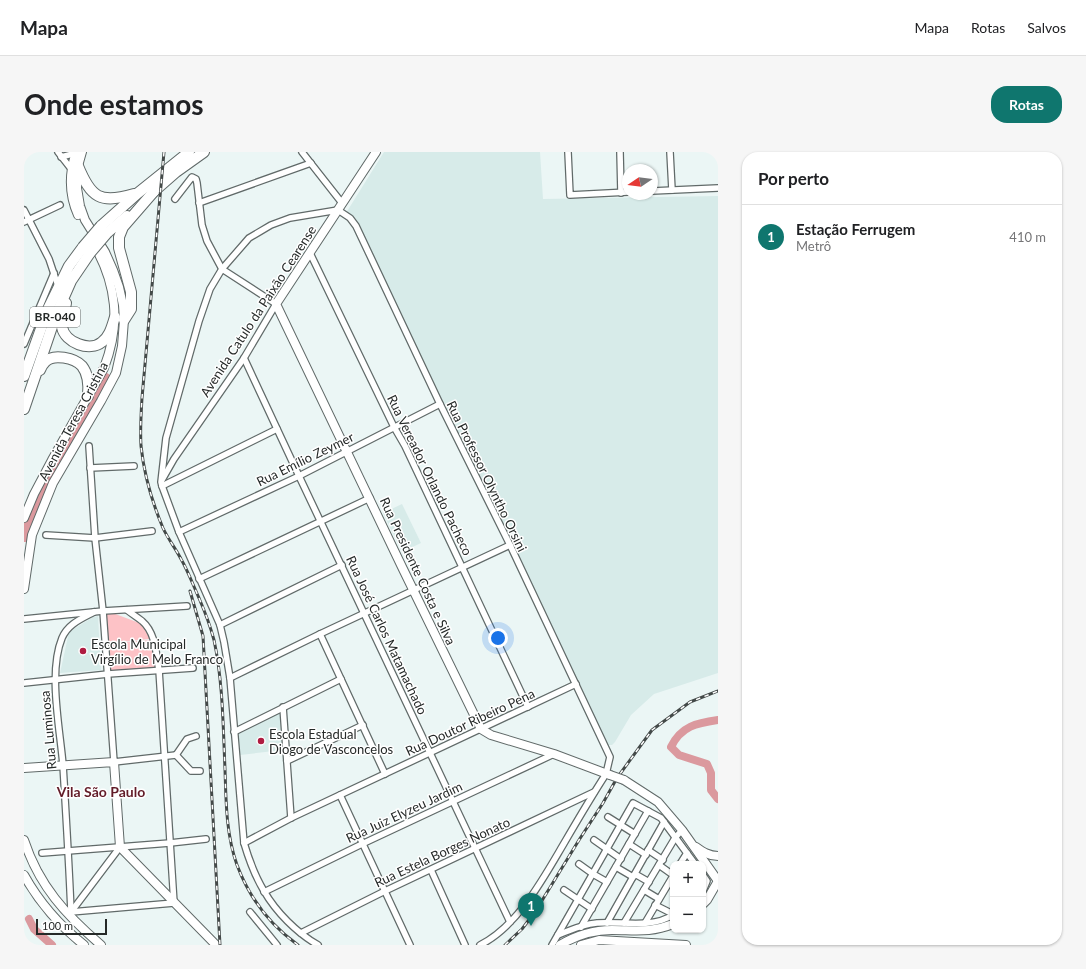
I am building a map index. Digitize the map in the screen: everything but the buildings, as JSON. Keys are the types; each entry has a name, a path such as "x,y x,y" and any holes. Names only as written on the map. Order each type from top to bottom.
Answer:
{"highway":[{"name":"BR-040","path":"24,376 48,308 69,266 87,250 104,229 138,193 189,152"},
{"name":"BR-040","path":"104,229 204,152"},
{"path":"75,168 91,191 99,197 113,199 138,193"},
{"path":"71,280 61,325 63,332 75,343 83,346 96,346 103,342 120,319 131,309 131,292 119,248 119,237 123,227 156,188"},
{"name":"BR-040","path":"24,409 56,316 71,280 87,250"},
{"path":"32,386 46,361 55,357 60,357 74,361 82,366 88,380 88,396"}],"street":[{"path":"60,155 78,152"},
{"name":"Avenida Teresa Cristina","path":"24,590 32,534 30,516 52,460 104,368 110,353 123,305 113,270 105,252 85,220 80,206 75,168 78,152"},
{"name":"Rua Professor Olyntho Orsini","path":"302,152 340,207 356,226 440,404 510,545 610,757 608,775"},
{"name":"Avenida Catulo da Paixão Cearense","path":"161,484 174,459 244,358 276,304 376,152"},
{"path":"568,152 570,195 621,193 620,152"},
{"path":"670,152 672,190"},
{"path":"60,155 68,164 75,168"},
{"path":"199,202 311,163"},
{"path":"175,199 192,177 196,179 202,226 207,241 222,269 276,304"},
{"path":"658,191 718,188"},
{"path":"26,221 60,205"},
{"path":"318,945 301,933 281,914 264,892 252,866 244,843 230,678 220,625 179,532 161,484 166,438 199,321 210,289 222,269 249,238 271,225 290,218 340,207"},
{"path":"24,210 26,221 49,259 58,286"},
{"name":"Rua Vereador Orlando Pacheco","path":"310,253 394,427 405,446 528,707"},
{"path":"25,338 54,273"},
{"name":"Rua Presidente Costa e Silva","path":"276,304 481,729"},
{"name":"Avenida Teresa Cristina","path":"30,516 53,483 116,373 122,346 120,319"},
{"name":"Rua José Carlos Matamachado","path":"244,358 510,922"},
{"name":"Rua Emílio Zeymer","path":"179,532 299,476 440,404"},
{"path":"161,484 277,429"},
{"path":"89,446 94,538 103,611 120,847 216,945"},
{"path":"90,468 134,466"},
{"path":"199,579 370,498"},
{"path":"46,535 94,538 152,531"},
{"path":"230,678 364,613 510,545"},
{"path":"220,625 342,565"},
{"path":"24,619 103,611 187,606"},
{"path":"127,610 143,622 151,634 155,644 159,670 174,903"},
{"name":"Rua Luminosa","path":"70,914 63,765 55,680 61,639 66,630 74,622 94,612"},
{"path":"320,634 385,774"},
{"path":"24,683 108,674 193,668"},
{"path":"234,732 341,679"},
{"name":"Rua Doutor Ribeiro Pena","path":"244,843 291,818 576,684"},
{"path":"283,707 291,818"},
{"path":"286,761 363,725"},
{"path":"481,729 491,735 554,754 624,780 658,802 682,830 718,881 706,900"},
{"path":"24,768 114,762 176,755 187,738 196,736"},
{"name":"Rua Juiz Elyzeu Jardim","path":"264,892 362,844 554,754"},
{"path":"176,755 191,770 200,771"},
{"path":"480,945 502,931 528,902 594,792 608,775"},
{"name":"Rua Estela Borges Nonato","path":"301,933 385,891 594,792"},
{"path":"340,795 410,945"},
{"path":"552,945 633,803 661,818 693,861"},
{"path":"581,927 648,812"},
{"path":"608,817 635,834"},
{"path":"607,923 664,822"},
{"path":"624,923 675,838 682,830"},
{"path":"42,853 206,839"},
{"path":"24,840 28,853 52,897 101,945"},
{"path":"594,840 621,859"},
{"path":"629,844 663,860"},
{"path":"692,844 705,854 718,856"},
{"path":"73,935 69,924 70,914 120,847"},
{"path":"682,861 687,853"},
{"path":"580,864 607,882"},
{"path":"659,865 670,874"},
{"path":"616,866 649,882"},
{"path":"431,870 465,945"},
{"path":"24,875 32,889 48,909 84,945"},
{"path":"645,923 670,882"},
{"path":"564,890 592,909"},
{"path":"644,890 659,899"},
{"path":"48,909 60,915 174,903"},
{"path":"655,906 670,915"},
{"path":"250,912 277,945"},
{"path":"558,935 595,923 645,923 670,917"},
{"path":"560,945 569,940 595,931 645,931 663,928 670,919"},
{"path":"581,945 599,940 686,945"}],"shaded area":[{"path":"384,152 540,152 543,199 622,198 622,200 658,200 658,197 718,196 718,673 654,694 631,715 612,745 608,745 355,219 346,213"},
{"path":"402,504 421,543 402,552 383,513"},
{"path":"110,612 142,624 150,639 108,643 105,613"},
{"name":"Escola Municipal Virgílio de Melo Franco","path":"98,616 101,670 60,673 69,632 93,617"},
{"path":"151,640 153,643 157,669 110,672 108,643"},
{"name":"Escola Estadual Diogo de Vasconcelos","path":"280,713 283,750 240,755 238,732"}],"waterway":[{"path":"24,538 27,525 46,481 106,377"},
{"path":"718,720 697,724 690,727 680,734 671,747 679,755 707,764 711,773 711,790 718,799"},
{"path":"29,919 34,929 52,945"}],"railway":[{"path":"164,152 142,398 142,456 149,488 159,518 165,532 188,573 205,613 214,640 222,704 227,818 233,853 242,877 254,899 278,929 298,945"},
{"path":"190,591 203,636 220,945"},
{"path":"505,945 522,929 535,912 617,778 652,730 690,702 718,691"}],"place":[{"name":"Escola Municipal Virgílio de Melo Franco","path":"83,651"},
{"name":"Escola Estadual Diogo de Vasconcelos","path":"261,741"},
{"name":"Estação Ferrugem","path":"531,926"}],"district":[{"name":"Vila São Paulo","path":"101,792"}]}
